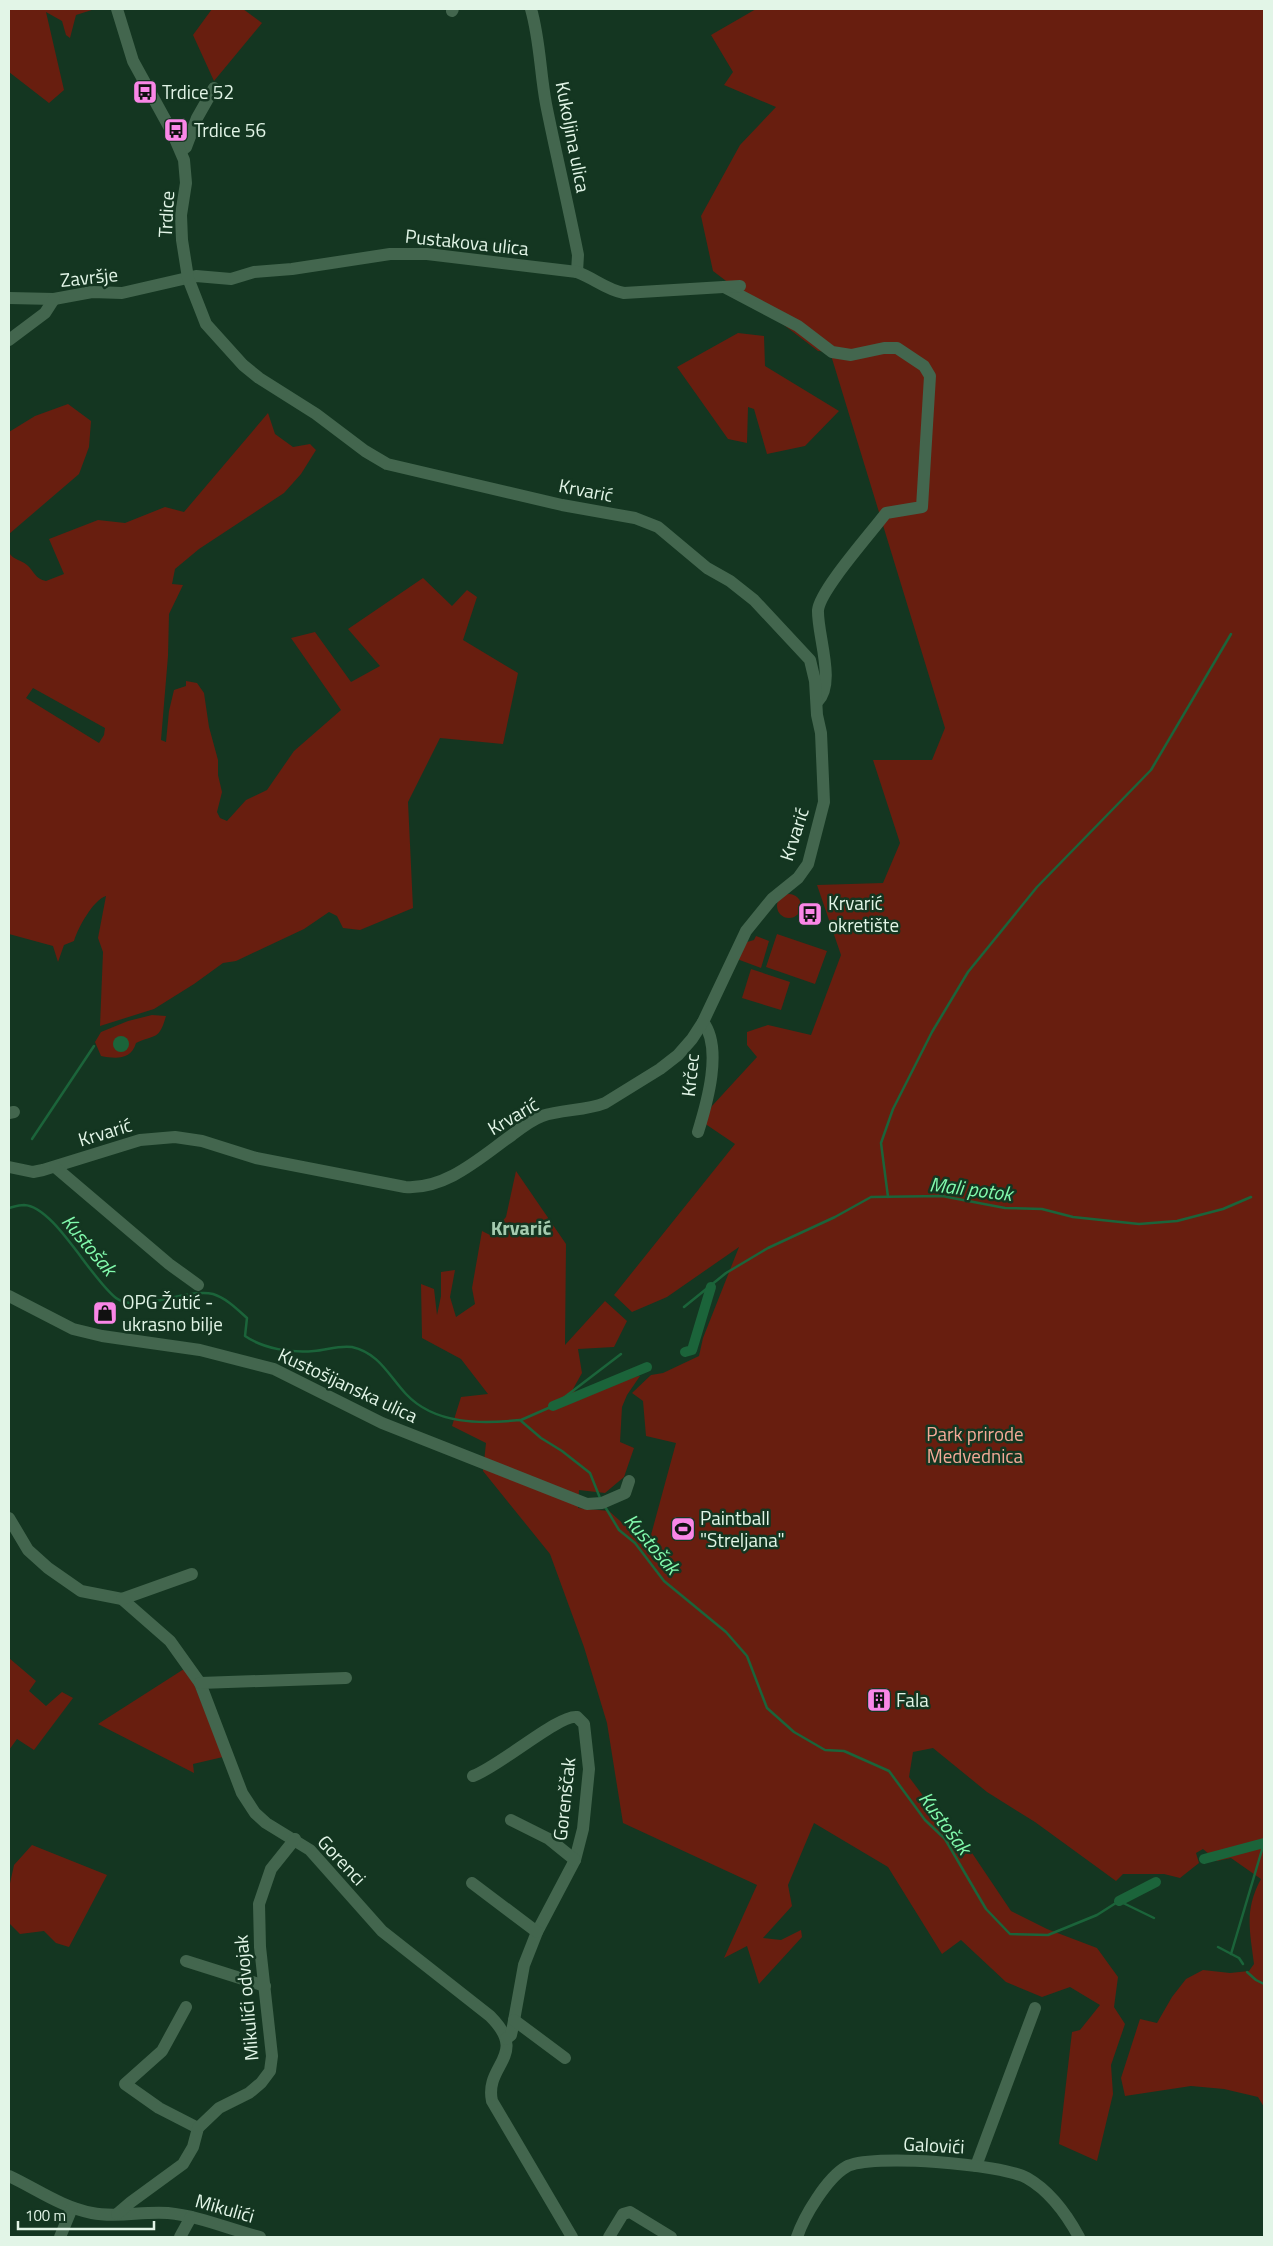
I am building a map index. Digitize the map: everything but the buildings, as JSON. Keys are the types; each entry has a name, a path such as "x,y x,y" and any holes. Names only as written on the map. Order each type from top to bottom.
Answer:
{"street":[{"name":"Trdice","path":"117,9 133,61 181,151 186,183 180,227 188,278"},
{"name":"Kukoljina ulica","path":"531,9 537,32 538,58 546,103 578,255 577,272"},
{"path":"181,151 186,147 197,118 214,88"},
{"name":"Pustakova ulica","path":"188,278 202,276 231,279 254,272 292,269 404,253 577,272 586,275 609,290 624,293 740,286"},
{"name":"Završje","path":"9,340 45,313 54,299 92,292 128,292 188,278"},
{"name":"Krvarić","path":"9,1167 33,1172 55,1167 140,1140 175,1137 202,1141 256,1158 419,1188 434,1185 456,1174 541,1116 593,1108 605,1103 678,1055 703,1022 746,931 772,899 798,878 808,864 824,802 817,701 810,660 754,600 730,580 708,568 658,527 635,518 562,505 387,464 365,451 316,414 243,365 206,324 188,278"},
{"path":"726,288 798,326 832,352 851,355 884,348 897,348 924,366 930,376 922,507 886,513 825,591 818,611 825,685 817,701"},
{"path":"9,298 54,299"},
{"name":"Krčec","path":"698,1132 708,1101 711,1066 712,1044 709,1029 703,1022"},
{"path":"55,1167 169,1264 198,1285"},
{"name":"Kustošijanska ulica","path":"9,1296 74,1329 102,1336 200,1350 274,1369 382,1423 587,1504 602,1503 625,1493 629,1481"},
{"path":"9,1518 28,1550 61,1578 88,1594 115,1596 122,1599 192,1574"},
{"name":"Gorenci","path":"122,1599 170,1641 200,1683 245,1800 259,1817 310,1850 382,1931 490,2016 504,2032 506,2039"},
{"path":"200,1683 346,1678"},
{"name":"Gorenščak","path":"473,1776 510,1756 560,1720 572,1716 581,1720 588,1744 589,1777 583,1829 575,1860 537,1932 522,1972 511,2035 506,2039"},
{"name":"Gorenščak","path":"511,1820 549,1839 575,1860"},
{"name":"Mikulići odvojak","path":"117,2214 183,2164 193,2146 198,2128 220,2108 255,2089 270,2071 272,2056 258,1923 259,1904 272,1869 295,1839"},
{"path":"472,1882 537,1932"},
{"path":"186,1961 265,1986"},
{"path":"186,2007 162,2051 125,2084 159,2108 198,2128"},
{"path":"976,2166 1034,2008"},
{"path":"514,2020 565,2058"},
{"path":"506,2039 506,2054 492,2086 492,2101 572,2237"},
{"name":"Galovići","path":"796,2237 802,2222 837,2174 851,2165 869,2162 926,2162 976,2166 1018,2174 1033,2182 1051,2198 1079,2237"},
{"name":"Mikulići","path":"9,2176 72,2208 99,2214 149,2212 192,2217 260,2237"},
{"path":"60,2237 72,2208"},
{"path":"610,2237 620,2217 630,2212 671,2237"},
{"path":"180,2237 192,2217"}],"green space":[{"path":"9,9 95,9 76,15 70,38 66,35 62,21 46,12 64,90 49,103 9,72"},
{"path":"212,9 243,9 262,23 214,81 193,35"},
{"name":"Park prirode Medvednica","path":"756,9 1264,9 1264,2107 1258,2097 1224,2089 1191,2086 1125,2096 1121,2078 1140,2019 1157,2023 1172,1997 1186,1979 1203,1970 1230,1973 1249,1971 1254,1964 1250,1931 1250,1911 1261,1879 1231,1858 1217,1861 1203,1849 1196,1853 1199,1863 1180,1878 1164,1874 1123,1874 1116,1881 1035,1822 987,1792 933,1748 913,1752 909,1777 939,1817 972,1853 1011,1911 1047,1929 1097,1948 1118,1977 1114,2007 1125,2024 1111,2065 1113,2094 1097,2161 1059,2144 1072,2032 1080,2030 1100,2005 1070,1987 1042,1997 1006,1982 961,1940 942,1954 888,1867 814,1823 788,1885 792,1906 763,1938 781,1940 801,1930 802,1937 759,1984 747,1946 724,1958 757,1885 623,1823 607,1723 584,1647 550,1554 483,1471 486,1443 452,1426 461,1397 488,1394 461,1359 422,1338 421,1284 434,1289 437,1315 441,1296 441,1272 455,1270 450,1297 456,1317 475,1304 472,1288 482,1231 490,1235 506,1217 516,1171 566,1244 565,1345 605,1301 627,1321 614,1347 578,1349 582,1373 573,1389 581,1399 632,1377 640,1376 627,1395 622,1407 620,1442 634,1448 624,1477 605,1493 579,1490 578,1508 609,1511 648,1546 676,1443 646,1436 643,1401 632,1393 651,1375 663,1373 699,1356 703,1338 739,1247 667,1297 632,1312 614,1295 735,1144 704,1123 712,1106 757,1057 747,1045 747,1032 768,1025 811,1035 841,955 817,885 883,883 900,843 873,760 932,760 945,728 830,352 818,351 713,271 701,216 740,145 776,107 724,85 733,72 711,35"},
{"path":"738,333 764,336 765,366 839,411 805,446 767,454 754,409 748,407 747,443 728,439 677,367"},
{"path":"68,404 91,421 89,447 79,474 9,534 9,432 35,416"},
{"path":"268,413 275,434 293,447 310,444 316,450 301,474 284,493 199,549 175,569 172,584 183,585 169,614 168,656 161,740 166,742 169,711 174,690 186,686 186,681 197,683 204,693 209,727 218,760 218,775 222,792 217,812 220,818 227,821 246,800 267,790 294,751 341,710 291,638 315,632 351,682 380,666 348,629 423,578 452,606 467,590 477,597 463,640 518,673 503,744 440,738 408,802 413,908 360,930 343,928 337,916 329,912 304,929 236,961 223,963 154,1009 100,1026 103,952 98,938 106,896 91,909 82,922 74,941 64,945 58,962 53,946 9,934 9,553 27,565 39,578 46,581 64,574 49,539 98,520 125,523 165,507 184,512","holes":["33,688 105,728 104,735 99,743 26,698"]},
{"path":"789,894 798,897 801,906 798,915 789,918 780,915 777,906 780,897"},
{"path":"777,934 827,951 815,984 766,967"},
{"path":"756,936 769,941 761,968 737,959 747,942 754,940"},
{"path":"751,969 790,982 781,1010 742,998"},
{"path":"152,1015 166,1016 161,1030 156,1036 136,1043 131,1053 122,1057 101,1056 95,1042 101,1032 128,1021"},
{"path":"9,1658 36,1681 29,1691 46,1706 62,1692 73,1698 34,1750 17,1739 9,1750"},
{"path":"184,1669 188,1669 223,1757 193,1764 194,1773 98,1724"},
{"path":"32,1845 107,1875 69,1947 56,1943 44,1931 20,1934 9,1923 9,1888 14,1865"}],"shaded area":[{"path":"121,1036 129,1044 121,1052 113,1044"}],"waterway":[{"path":"888,1197 881,1143 893,1109 932,1032 968,972 1037,887 1151,770 1231,634"},
{"path":"32,1139 94,1046"},
{"name":"Mali potok","path":"684,1307 726,1273 768,1248 835,1217 871,1197 942,1196 1005,1208 1042,1209 1073,1217 1139,1224 1177,1221 1223,1209 1251,1197"},
{"name":"Kustošak","path":"9,1208 24,1205 36,1208 72,1244 106,1288 116,1298 125,1302 149,1302 189,1294 213,1294 227,1301 247,1318 245,1336 261,1344 278,1349 296,1351 352,1347 369,1354 383,1366 406,1394 431,1412 445,1417 475,1422 520,1420 541,1438 562,1451 590,1473 600,1498"},
{"path":"685,1352 692,1350 711,1287"},
{"name":"Mali potok","path":"521,1420 553,1406 621,1354"},
{"path":"553,1406 647,1367"},
{"name":"Kustošak","path":"604,1505 619,1530 635,1543 664,1581 726,1632 747,1656 767,1708 794,1732 825,1750 844,1751 889,1771 925,1820 945,1839 986,1909 1010,1934 1048,1935 1097,1915 1119,1901 1154,1918"},
{"path":"1231,1954 1264,1843"},
{"path":"1204,1859 1264,1843"},
{"path":"1119,1901 1156,1882"},
{"name":"Kustošak","path":"1218,1947 1239,1958 1243,1964"},
{"name":"Kustošak","path":"1247,1972 1264,1984"}],"place":[{"name":"Trdice 52","path":"145,92"},
{"name":"Trdice 56","path":"176,130"},
{"name":"Krvarić okretište","path":"810,914"},
{"name":"OPG Žutić - ukrasno bilje","path":"105,1313"},
{"name":"Paintball \"Streljana\"","path":"683,1529"},
{"name":"Fala","path":"879,1700"}],"district":[{"name":"Krvarić","path":"521,1228"}]}
